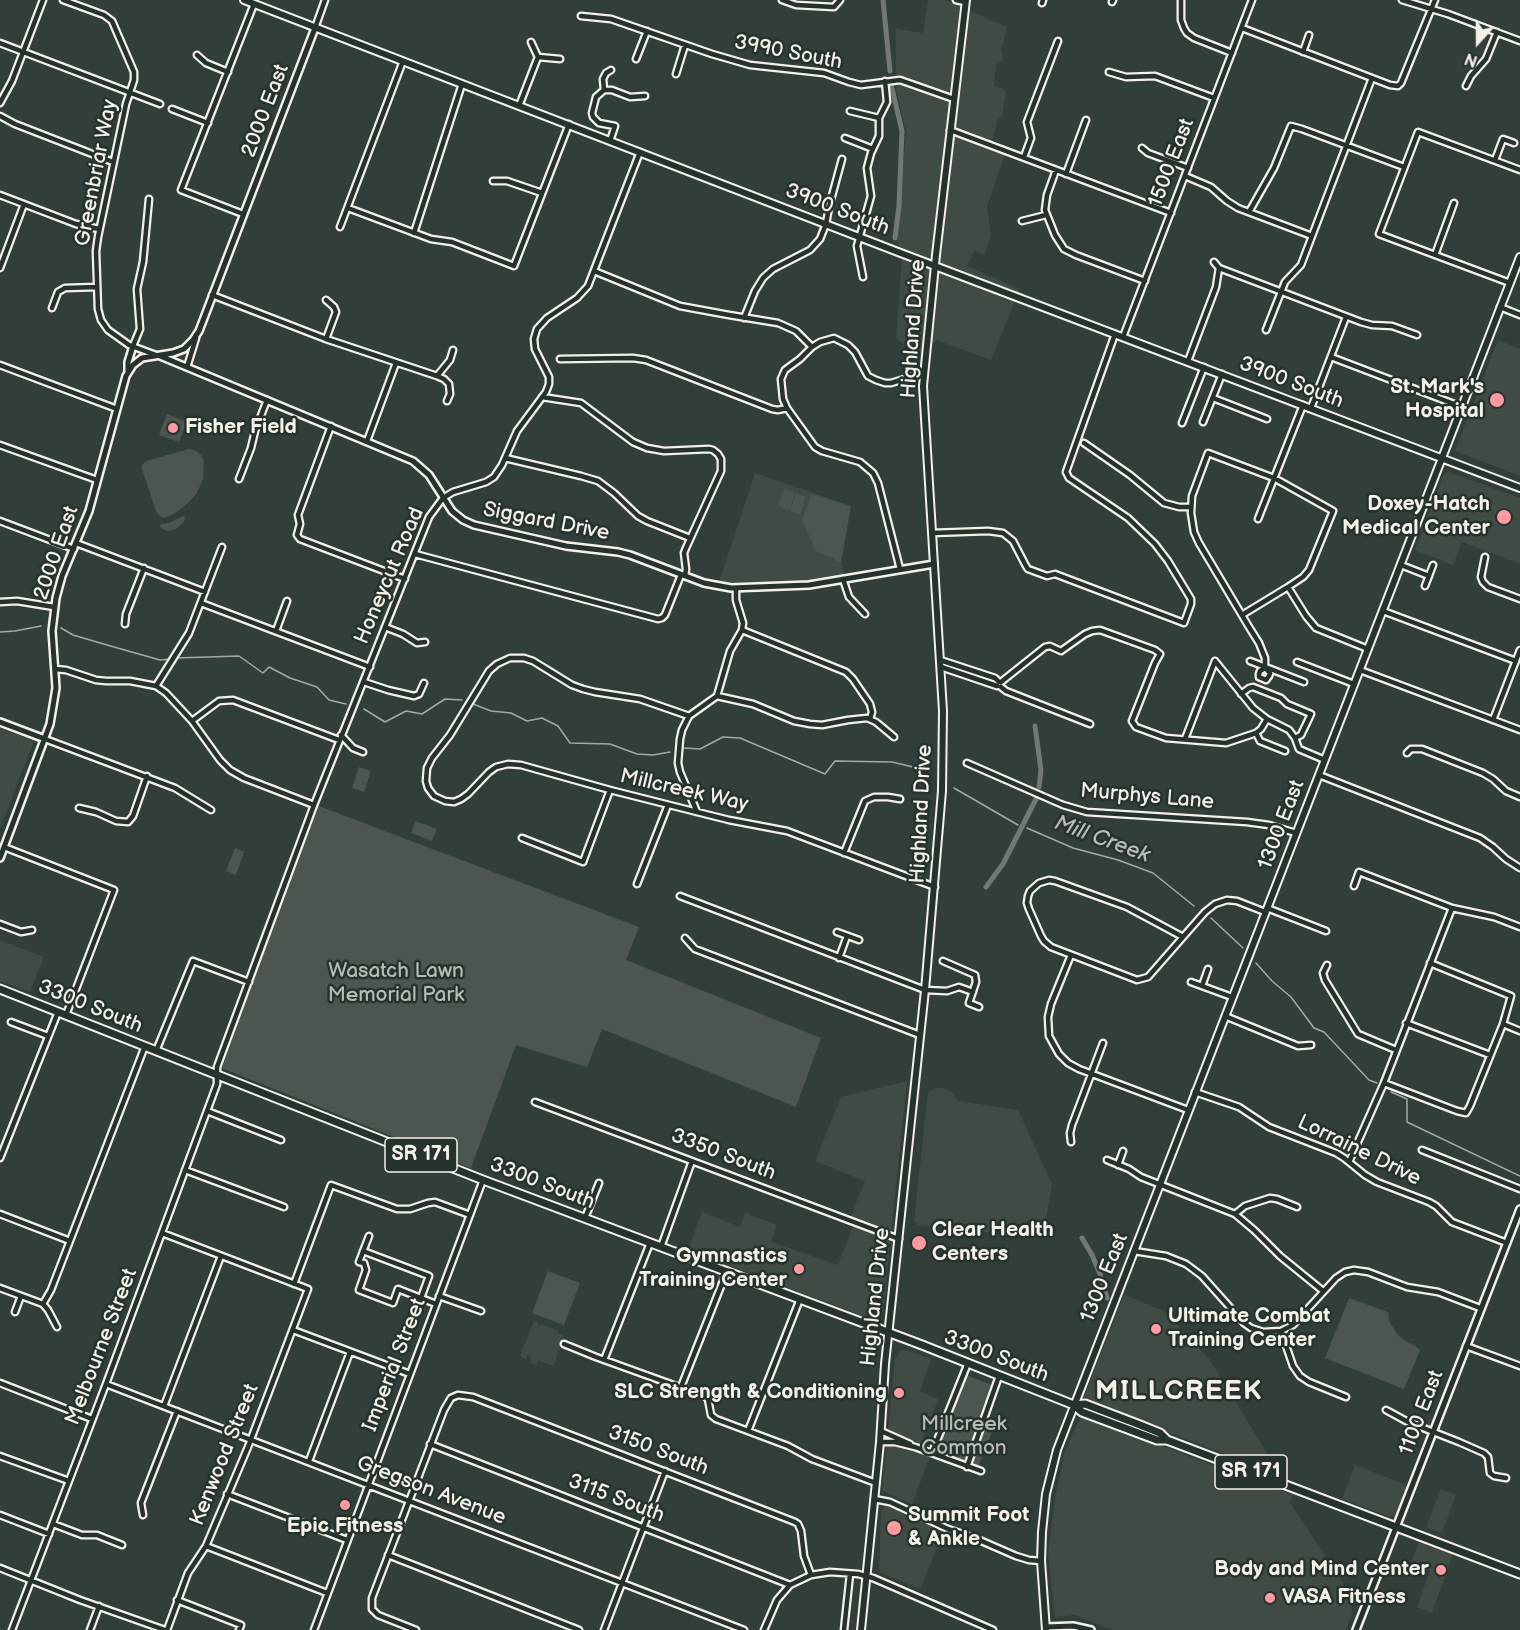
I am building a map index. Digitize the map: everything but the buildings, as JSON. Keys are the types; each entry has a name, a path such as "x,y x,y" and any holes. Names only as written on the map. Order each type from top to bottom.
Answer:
{"main road":[{"name":"3900 South","path":"244,0 1520,488"},
{"name":"Highland Drive","path":"861,1630 935,887 942,791 941,663 923,401 935,265 965,1"},
{"name":"1300 East","path":"1046,1629 1041,1561 1043,1519 1050,1474 1057,1450 1520,257"},
{"name":"3300 South","path":"0,989 483,1180 889,1332 1074,1405 1085,1404 1160,1433 1167,1440 1520,1574"}],"street":[{"path":"0,104 12,81 43,0"},
{"name":"Greenbriar Way","path":"63,0 104,15 114,23 134,72 99,229 96,251 98,309 101,321 108,330 133,346 159,356"},
{"name":"2000 East","path":"187,367 197,334 325,0"},
{"path":"782,0 796,5 834,7 840,0"},
{"path":"956,0 965,1"},
{"path":"1181,0 1181,20 1187,33 1232,53"},
{"name":"1500 East","path":"1123,337 1252,0"},
{"path":"1401,0 1520,41"},
{"path":"1242,28 1390,85 1398,86 1435,0"},
{"path":"243,214 181,190 254,4"},
{"name":"3990 South","path":"581,16 605,17 712,54 762,67 824,73 856,84 871,85 900,80 954,99"},
{"path":"636,59 647,31"},
{"path":"1466,86 1471,76 1486,59 1497,32"},
{"path":"1303,52 1309,35"},
{"path":"1024,157 1031,138 1027,122 1058,41"},
{"path":"519,106 538,57 531,42"},
{"path":"0,43 160,104"},
{"path":"676,74 685,45"},
{"path":"197,55 206,63 228,72"},
{"path":"538,57 560,59"},
{"path":"340,227 403,61"},
{"path":"604,90 603,79 611,70"},
{"path":"1109,72 1126,78 1155,76 1215,98"},
{"path":"1266,330 1280,291 1301,265 1372,78"},
{"path":"864,277 857,249 872,196 867,168 879,136 879,118 887,100 885,81"},
{"path":"414,233 462,84"},
{"path":"610,141 615,126 599,123 593,117 596,97 604,90 612,90 630,97 645,96"},
{"path":"172,109 208,123"},
{"path":"850,111 879,118"},
{"path":"0,116 113,162"},
{"path":"1066,174 1086,120"},
{"path":"348,208 431,239 452,242 514,266 569,124"},
{"path":"1250,212 1274,168 1291,126 1404,167"},
{"path":"950,130 1171,213"},
{"path":"1510,283 1379,234 1418,132 1520,170"},
{"path":"845,138 873,149"},
{"path":"1495,160 1503,139 1514,143"},
{"path":"1142,148 1148,153 1188,168"},
{"name":"Honeycut Road","path":"217,1076 218,1067 314,805 429,517 442,498 453,492 491,480 497,474 517,431 548,388 549,377 535,349 534,339 537,329 547,318 581,295 588,286 640,152"},
{"path":"744,318 757,285 763,278 773,269 806,253 822,237 842,159"},
{"path":"1056,170 1046,200 1046,215 1064,249 1145,281"},
{"path":"1185,176 1211,187 1232,204 1312,236"},
{"path":"492,181 507,181 542,193"},
{"path":"0,195 76,224 99,229"},
{"path":"128,372 128,362 140,329 137,290 143,262 149,199"},
{"path":"1435,255 1454,203"},
{"path":"0,268 24,204"},
{"path":"1022,221 1046,215"},
{"path":"1214,261 1219,268 1346,317 1366,324 1392,326 1417,335"},
{"path":"1188,361 1216,288 1219,268"},
{"path":"594,272 680,306 778,323 796,332 812,347"},
{"path":"52,308 58,292 65,288 97,287"},
{"path":"213,296 326,339 444,379 449,384 450,394 447,401"},
{"path":"326,300 336,312 326,339"},
{"path":"1500,307 1520,315"},
{"path":"1311,408 1346,317"},
{"name":"2000 East","path":"0,858 52,716 55,702 52,631 54,607 60,583 88,511 128,372 133,364 142,358 180,351 197,334"},
{"path":"932,533 988,531 1003,533 1013,541 1028,569 1047,576 1055,574 1184,623 1191,599 1155,544 1128,518 1069,478 1066,472 1114,334"},
{"path":"900,569 879,483 873,473 860,462 822,451 809,441 787,408 781,386 782,375 812,347 834,338 843,341 855,352 868,376 885,383 924,373"},
{"path":"437,376 450,360 453,350"},
{"name":"Siggard Drive","path":"159,356 409,459 429,475 456,516 474,525 566,546 630,555 683,576 721,587 809,585 934,564"},
{"path":"1331,357 1462,407"},
{"path":"560,359 633,358 646,360 772,409 787,408"},
{"path":"367,441 396,363"},
{"path":"0,364 117,409"},
{"path":"1182,423 1204,367"},
{"path":"1203,422 1222,374"},
{"path":"415,554 658,619 665,615 686,569 684,553 721,471 721,459 713,450 708,449 664,451 647,448 633,442 581,403 542,397"},
{"path":"1213,398 1267,419"},
{"path":"239,479 267,400"},
{"path":"1258,519 1303,405"},
{"path":"331,426 298,515 300,524 297,535 300,539 405,579"},
{"path":"1084,443 1164,503 1191,507"},
{"path":"0,445 97,480"},
{"path":"1242,615 1303,577 1309,570 1333,511 1274,478 1208,453 1195,485 1191,507 1192,523 1199,543 1262,650 1265,658 1264,668"},
{"path":"505,459 598,481 638,516 690,538"},
{"path":"0,521 144,568 206,592"},
{"path":"156,686 189,633 222,547"},
{"path":"1485,557 1481,577 1483,582 1488,587 1520,599"},
{"path":"1401,565 1429,576"},
{"path":"1425,586 1433,566"},
{"path":"125,624 126,614 144,568"},
{"path":"843,579 849,597 865,614"},
{"path":"1288,587 1309,621 1316,628 1368,649"},
{"path":"697,812 680,772 678,763 680,739 689,716 717,696 730,651 742,630 743,623 736,600 736,588"},
{"path":"0,602 16,601 54,607"},
{"path":"276,632 287,601"},
{"path":"201,603 370,667"},
{"path":"1383,611 1516,660"},
{"path":"385,627 417,643 425,642"},
{"path":"742,630 846,672 870,704 872,712 870,719"},
{"path":"999,684 1045,647 1050,646 1061,651 1092,631 1107,631 1160,654 1132,721 1136,727 1159,736 1226,743 1256,733 1267,719"},
{"path":"1493,720 1520,650"},
{"name":"Millcreek Way","path":"689,716 640,699 583,689 534,661 510,658 489,671 450,735 432,758 427,768 428,788 434,796 445,801 458,801 492,770 501,765 521,765 668,805 787,831 935,887"},
{"path":"1185,739 1215,661 1253,708 1267,719 1287,728 1295,738 1299,749 1325,760"},
{"path":"1250,661 1304,682"},
{"path":"1297,662 1354,684"},
{"path":"941,663 999,684 1006,691 1090,724"},
{"path":"55,669 66,670 96,680 130,681 156,686 166,693 192,721 230,770 244,778 314,805"},
{"path":"1360,670 1520,730"},
{"path":"364,682 414,696 419,694 424,683"},
{"path":"1241,694 1253,687 1281,698 1286,704 1311,714 1301,735 1295,738"},
{"path":"717,696 758,706 794,721 810,724 822,725 870,719 894,737"},
{"path":"192,721 215,703 222,700 233,700 340,737 353,748 363,752"},
{"path":"0,722 147,776 182,791 211,810"},
{"path":"1256,733 1260,741 1285,751"},
{"path":"1407,753 1411,749 1422,749 1483,773 1506,791 1520,797"},
{"name":"Murphys Lane","path":"967,763 1064,805 1087,812 1247,822 1269,825 1296,833"},
{"path":"1319,775 1480,838 1520,868"},
{"path":"79,808 96,812 116,821 128,822 147,776"},
{"path":"522,838 583,862 610,790"},
{"path":"844,852 865,801 874,797 888,796 900,799"},
{"path":"637,884 668,805"},
{"path":"4,847 114,890 66,1015"},
{"path":"1354,886 1359,872 1452,908 1494,917 1520,927"},
{"path":"1184,937 1127,907 1055,881 1040,883 1030,891 1027,903 1044,941 1071,955 1141,980 1148,977 1215,903 1227,900 1237,901 1326,931"},
{"path":"680,896 925,990 947,991 957,987 973,992"},
{"path":"1350,1162 1384,1083 1452,908"},
{"path":"0,924 21,932 32,930"},
{"path":"837,932 859,940"},
{"path":"839,958 847,936"},
{"path":"685,938 695,949 920,1035"},
{"path":"1071,955 1048,1017 1048,1030 1052,1043 1063,1059 1073,1066 1188,1110"},
{"path":"156,1051 193,961 249,982"},
{"path":"943,961 974,974 977,981 969,1003 979,1007"},
{"path":"1384,1083 1466,1113 1503,1024 1511,996 1430,963"},
{"path":"1327,965 1323,973 1325,980 1358,1034 1396,1050"},
{"path":"1202,986 1208,969"},
{"path":"1191,982 1232,997"},
{"path":"0,1158 58,1012"},
{"path":"1225,1016 1298,1046 1311,1045"},
{"path":"11,1022 48,1036"},
{"path":"1407,1023 1490,1055"},
{"path":"1503,1024 1520,1030"},
{"path":"1071,1142 1072,1125 1103,1043"},
{"path":"43,1304 51,1290 145,1046"},
{"name":"Melbourne Street","path":"12,1630 162,1233 217,1084 217,1076"},
{"name":"Lorraine Drive","path":"1196,1092 1239,1107 1269,1127 1336,1153 1377,1182 1436,1206 1452,1222 1507,1243"},
{"name":"3350 South","path":"535,1102 899,1239"},
{"path":"207,1111 281,1140"},
{"path":"1422,1150 1520,1189"},
{"path":"1118,1165 1123,1151"},
{"path":"1107,1160 1141,1177 1235,1214 1280,1256 1323,1291"},
{"path":"661,1247 692,1161"},
{"path":"185,1170 284,1206"},
{"name":"Imperial Street","path":"314,1630 483,1180"},
{"path":"585,1218 599,1183"},
{"path":"162,1233 294,1284 331,1185 397,1209 410,1209 435,1202 470,1215"},
{"path":"1235,1214 1245,1206 1270,1198 1297,1207"},
{"name":"1100 East","path":"1356,1630 1520,1209"},
{"path":"0,1214 70,1241"},
{"path":"369,1236 359,1262 364,1263 366,1270 359,1290 393,1303 398,1289 436,1304"},
{"path":"604,1360 650,1242"},
{"path":"363,1251 429,1276 421,1298"},
{"path":"1134,1251 1166,1256 1186,1264 1198,1272 1247,1326 1263,1332 1281,1331 1289,1327 1340,1275 1349,1271 1360,1271 1407,1287 1438,1292 1480,1308"},
{"path":"164,1406 221,1256"},
{"path":"681,1387 727,1272"},
{"name":"Kenwood Street","path":"166,1630 190,1570 206,1546 293,1330 308,1289 294,1284"},
{"path":"0,1288 43,1304 57,1327"},
{"path":"15,1312 21,1296"},
{"path":"439,1296 480,1311"},
{"path":"748,1431 800,1299"},
{"path":"293,1330 410,1374"},
{"path":"1281,1331 1293,1366 1300,1376 1346,1397"},
{"path":"564,1344 706,1397 711,1415 716,1419 876,1483"},
{"path":"1466,1346 1520,1366"},
{"path":"309,1461 350,1352"},
{"path":"932,1453 968,1364"},
{"path":"967,1467 999,1376"},
{"path":"0,1383 92,1419"},
{"name":"Gregson Avenue","path":"106,1384 744,1630"},
{"name":"3150 South","path":"430,1444 445,1407 454,1396 462,1394 473,1397 798,1524 802,1534 804,1556 811,1575"},
{"path":"142,1515 141,1503 177,1410"},
{"path":"1386,1410 1408,1422 1484,1453 1488,1457 1490,1473 1506,1478"},
{"path":"881,1431 903,1439 915,1447"},
{"path":"880,1442 895,1442 915,1447 981,1471"},
{"path":"416,1630 381,1616 372,1609 371,1602 430,1444"},
{"name":"3115 South","path":"430,1444 790,1585"},
{"path":"0,1456 69,1481"},
{"path":"604,1630 665,1471"},
{"path":"227,1494 347,1540"},
{"path":"874,1499 890,1502 948,1529 1026,1560 1041,1561"},
{"path":"0,1515 49,1534"},
{"path":"53,1524 82,1535 97,1535 122,1545"},
{"path":"206,1546 327,1593"},
{"path":"388,1555 579,1630"},
{"path":"0,1568 166,1630"},
{"path":"764,1630 777,1600 790,1585 811,1575 830,1572 867,1576 993,1630"},
{"path":"844,1630 850,1574"},
{"path":"177,1600 240,1627"},
{"path":"90,1630 99,1606"},
{"path":"1046,1629 1073,1626 1091,1630"}],"shaded area":[{"path":"928,0 945,0 1007,27 1001,52 1003,53 1002,61 996,63 994,86 1006,92 1002,116 998,118 990,150 1005,155 987,206 991,236 984,255 974,251 967,266 1020,289 991,360 937,340 921,354 896,339 902,257 897,240 906,132 896,89 896,29 923,33"},
{"name":"St. Mark's Hospital","path":"1498,340 1520,349 1520,476 1455,451"},
{"path":"1449,472 1520,498 1520,564 1462,542 1453,565 1415,550 1444,474"},
{"path":"755,473 851,506 841,563 846,577 766,585 719,582"},
{"path":"0,728 34,741 0,829"},
{"path":"0,940 44,957 30,992 1,981 0,983"},
{"path":"907,1081 883,1312 871,1319 688,1250 702,1212 740,1227 745,1213 777,1225 771,1242 838,1265 856,1219 851,1217 865,1181 815,1161 841,1097"},
{"path":"935,1088 943,1088 952,1092 957,1101 1018,1110 1052,1184 1043,1238 918,1225 914,1221 928,1092"},
{"path":"1124,1295 1164,1311 1210,1360 1281,1476 1086,1403 1085,1394"},
{"path":"534,1321 539,1323 538,1326 541,1324 563,1335 553,1366 538,1360 536,1365 530,1363 530,1354 526,1359 520,1356"},
{"path":"901,1350 931,1359 920,1391 938,1399 919,1449 931,1454 912,1504 882,1489 895,1360"},
{"path":"1082,1416 1293,1495 1290,1503 1351,1595 1352,1615 1346,1630 1112,1630 1075,1615 1055,1617 1048,1554 1055,1499 1064,1454"},
{"path":"1355,1465 1407,1485 1395,1515 1390,1517 1342,1499"},
{"path":"1441,1489 1456,1495 1442,1533 1426,1527"},
{"path":"885,1505 890,1505 945,1530 920,1589 879,1572 881,1513"},
{"path":"1419,1541 1453,1554 1432,1613 1417,1607 1430,1571 1411,1563"}],"green space":[{"name":"Fisher Field","path":"167,414 187,422 179,442 159,435"},
{"path":"189,449 201,455 204,461 203,479 197,493 185,506 163,518 156,511 142,465 146,461"},
{"path":"785,489 795,493 789,510 778,506"},
{"path":"796,493 806,497 800,515 790,511"},
{"path":"812,494 851,506 841,563 816,551 802,520"},
{"path":"185,517 184,522 176,529 166,531 160,527 161,524"},
{"path":"359,767 371,771 364,792 352,788"},
{"name":"Wasatch Lawn Memorial Park","path":"316,805 639,927 626,960 821,1038 796,1107 602,1029 587,1067 516,1045 471,1168 222,1068"},
{"path":"415,821 437,829 432,841 411,833"},
{"path":"235,848 244,852 236,875 226,871"},
{"path":"548,1271 580,1283 564,1325 532,1313"},
{"path":"1349,1298 1388,1312 1389,1321 1397,1334 1420,1350 1404,1389 1325,1358"},
{"name":"Millcreek Common","path":"966,1375 1000,1388 984,1428 992,1432 978,1467 935,1450"}],"waterway":[{"path":"883,0 890,71"},
{"path":"891,84 902,131 899,206 895,238"},
{"name":"Mill Creek","path":"0,632 41,626"},
{"name":"Mill Creek","path":"61,628 73,635 160,660 172,659"},
{"name":"Mill Creek","path":"176,658 239,656 263,673 269,667 290,678 317,687 329,700 346,704"},
{"name":"Mill Creek","path":"364,709 385,722 406,711 422,714 445,699 462,700"},
{"name":"Mill Creek","path":"473,704 491,711 511,713 527,721 542,718 558,726 570,743 610,744 637,754 653,755 670,752"},
{"path":"1035,726 1041,770 1039,787"},
{"name":"Mill Creek","path":"684,748 700,749 723,737 740,738 825,774 835,761 892,762 930,771"},
{"name":"Mill Creek","path":"954,788 1018,825"},
{"path":"986,887 1003,864 1036,799"},
{"name":"Mill Creek","path":"1027,828 1073,848 1118,860 1153,873 1194,906"},
{"name":"Mill Creek","path":"1211,918 1243,948"},
{"name":"Mill Creek","path":"1256,963 1291,997 1314,1028 1324,1032 1369,1080 1377,1083"},
{"name":"Mill Creek","path":"1391,1092 1407,1099 1407,1122 1520,1176"},
{"path":"1082,1238 1100,1274 1107,1298"}],"place":[{"name":"St. Mark's Hospital","path":"1497,400"},
{"name":"Fisher Field","path":"173,428"},
{"name":"Doxey-Hatch Medical Center","path":"1504,517"},
{"name":"Clear Health Centers","path":"919,1243"},
{"name":"Gymnastics Training Center","path":"799,1269"},
{"name":"Ultimate Combat Training Center","path":"1156,1329"},
{"name":"SLC Strength & Conditioning","path":"899,1393"},
{"name":"Epic Fitness","path":"345,1505"},
{"name":"Summit Foot & Ankle","path":"894,1528"},
{"name":"Body and Mind Center","path":"1441,1570"},
{"name":"VASA Fitness","path":"1270,1598"}],"district":[{"name":"MILLCREEK","path":"1179,1392"}]}
